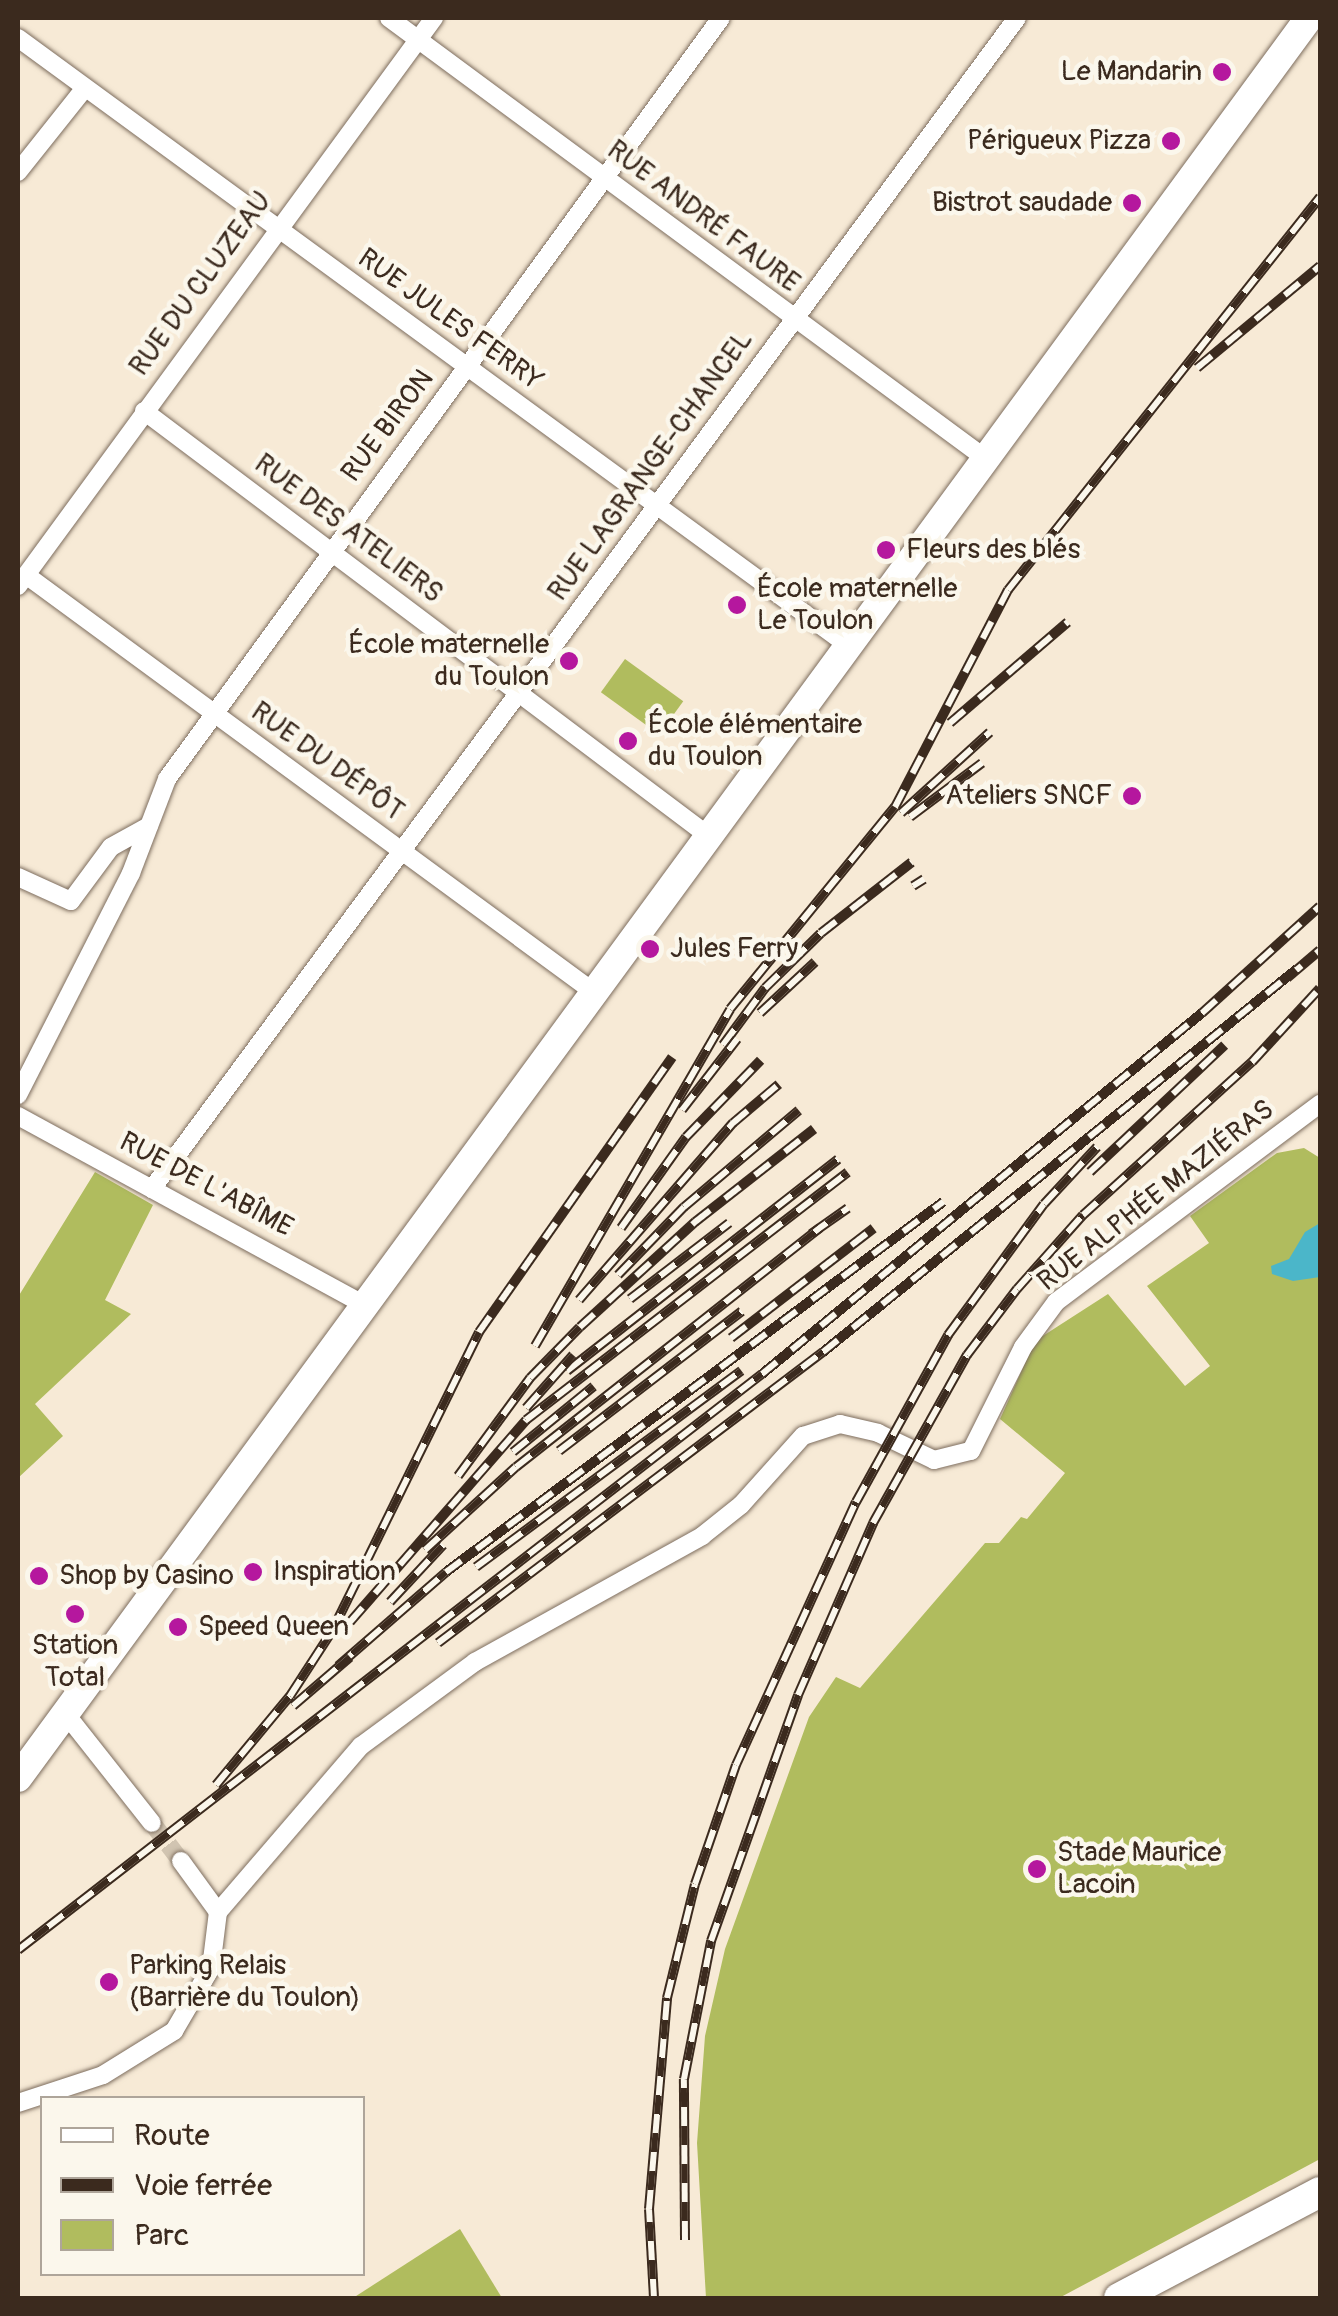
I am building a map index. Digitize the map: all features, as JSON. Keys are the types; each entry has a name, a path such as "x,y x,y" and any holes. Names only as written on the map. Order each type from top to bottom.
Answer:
{"main road":[{"path":"18,1778 1310,18"},
{"path":"1119,2298 1320,2192"}],"street":[{"name":"RUE ANDRÉ FAURE","path":"389,18 986,460"},
{"name":"RUE DU CLUZEAU","path":"22,581 276,228 434,18"},
{"name":"RUE BIRON","path":"18,1095 149,826 167,778 332,548 607,180 721,18"},
{"name":"RUE LAGRANGE-CHANCEL","path":"152,1189 1017,18"},
{"name":"RUE JULES FERRY","path":"18,38 850,646"},
{"path":"18,172 84,89"},
{"name":"RUE DES ATELIERS","path":"144,411 332,548 710,836"},
{"name":"RUE DU DÉPÔT","path":"22,581 213,713 595,993"},
{"path":"18,877 71,902 111,847 149,826"},
{"name":"RUE ALPHÉE MAZIÉRAS","path":"218,1912 361,1746 475,1662 702,1536 742,1505 803,1436 840,1424 943,1462 971,1451 1023,1347 1056,1302 1319,1110"},
{"name":"RUE DE L'ABÎME","path":"18,1116 366,1306"},
{"path":"65,1713 152,1823"},
{"path":"18,2103 104,2075 151,2049 194,2005 211,1968 218,1912 181,1862"}],"green space":[{"path":"625,659 683,701 659,734 601,692"},
{"name":"Stade Maurice Lacoin","path":"1304,1148 1320,1158 1320,2159 1059,2298 706,2298 697,2143 705,2036 725,1949 809,1717 836,1677 860,1688 985,1543 999,1543 1021,1517 1027,1519 1065,1473 1000,1419 1035,1341 1108,1294 1185,1386 1210,1366 1147,1286 1209,1243 1190,1216 1277,1153"},
{"path":"95,1172 153,1205 105,1300 131,1314 35,1404 63,1436 18,1478 18,1297"},
{"path":"460,2229 502,2298 353,2298"}],"water":[{"path":"1320,1223 1320,1277 1293,1281 1272,1274 1271,1266 1289,1259 1305,1232"}],"tunnel":[{"path":"152,1823 181,1861"}],"railway":[{"path":"535,1346 730,1009 895,807 1008,590 1320,197"},
{"path":"1197,368 1320,266"},
{"path":"950,723 1068,622"},
{"path":"901,813 990,732"},
{"path":"910,817 982,763"},
{"path":"723,1045 765,988 821,933 912,862"},
{"path":"913,886 924,879"},
{"path":"18,1950 762,1374 1202,1013 1320,906"},
{"path":"1287,978 1320,950"},
{"path":"760,1013 815,962"},
{"path":"438,1643 823,1352 1297,969"},
{"path":"685,2240 684,2079 711,1941 798,1695 873,1523 967,1355 1017,1289 1083,1215 1252,1062 1320,988"},
{"path":"682,1110 737,1039"},
{"path":"1090,1172 1225,1045"},
{"path":"216,1785 290,1696 332,1631 479,1332 672,1057"},
{"path":"621,1228 686,1137 761,1060"},
{"path":"579,1300 733,1123 779,1084"},
{"path":"618,1275 684,1207 799,1110"},
{"path":"458,1476 530,1378 580,1327 695,1222 814,1129"},
{"path":"654,2298 649,2209 667,1998 695,1884 736,1765 856,1502 948,1335 1044,1204 1097,1147"},
{"path":"567,1371 838,1159"},
{"path":"350,1622 526,1420 848,1172"},
{"path":"338,1666 446,1572 943,1202"},
{"path":"811,1234 848,1208"},
{"path":"630,1299 729,1223"},
{"path":"425,1550 516,1467 820,1228"},
{"path":"731,1338 874,1228"},
{"path":"559,1451 742,1311"},
{"path":"526,1408 573,1355"},
{"path":"476,1567 741,1371"},
{"path":"513,1452 594,1386"},
{"path":"390,1602 443,1545"},
{"path":"293,1706 350,1657"}],"place":[{"name":"Le Mandarin","path":"1222,72"},
{"name":"Périgueux Pizza","path":"1171,141"},
{"name":"Bistrot saudade","path":"1132,203"},
{"name":"Fleurs des blés","path":"886,550"},
{"name":"École maternelle Le Toulon","path":"737,605"},
{"name":"École maternelle du Toulon","path":"569,661"},
{"name":"École élémentaire du Toulon","path":"628,741"},
{"name":"Ateliers SNCF","path":"1132,796"},
{"name":"Jules Ferry","path":"650,949"},
{"name":"Inspiration","path":"253,1572"},
{"name":"Shop by Casino","path":"39,1576"},
{"name":"Station Total","path":"75,1614"},
{"name":"Speed Queen","path":"178,1627"},
{"name":"Stade Maurice Lacoin","path":"1037,1869"},
{"name":"Parking Relais (Barrière du Toulon)","path":"109,1982"}]}
